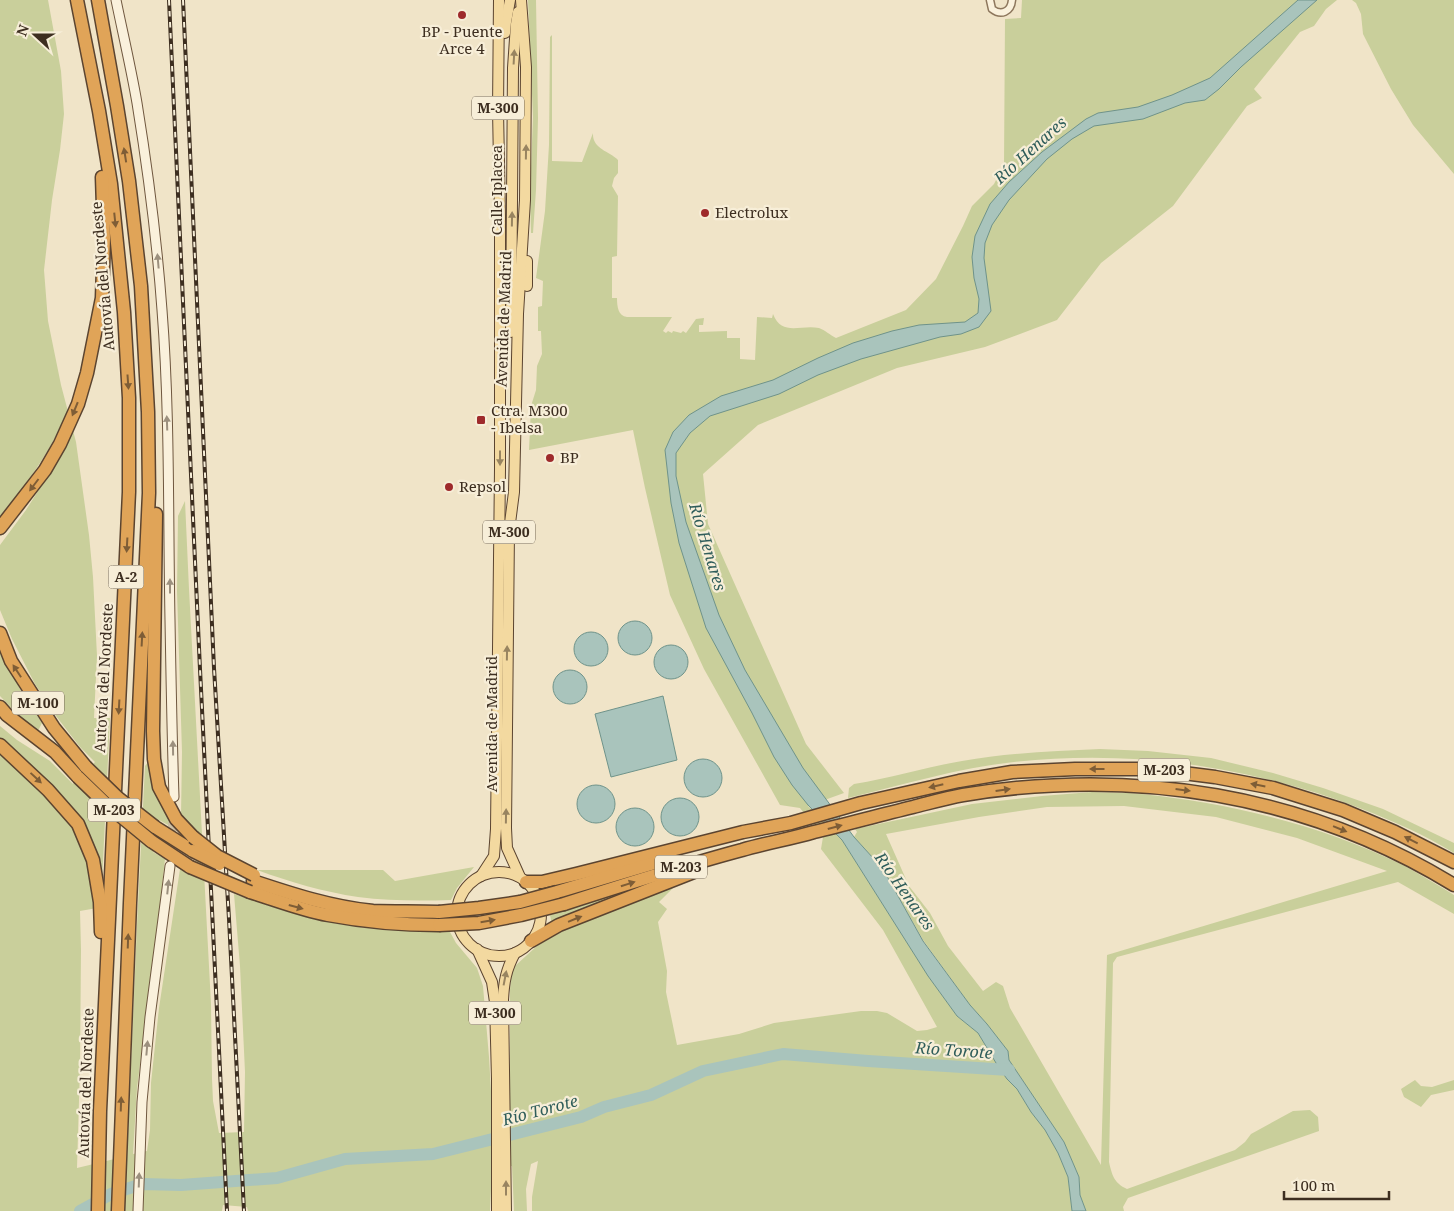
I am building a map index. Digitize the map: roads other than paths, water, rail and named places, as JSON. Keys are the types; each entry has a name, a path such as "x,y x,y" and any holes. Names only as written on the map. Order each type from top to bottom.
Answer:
{"highway":[{"path":"0,528 45,470 60,444 78,404 87,373 102,298 103,186 92,113 70,0"},
{"name":"Autovía del Nordeste","path":"77,0 111,184 124,312 129,398 130,492 100,1111 98,1211"},
{"name":"A-2","path":"98,0 118,106 142,286 148,412 148,503 118,1211"},
{"name":"A-2","path":"148,412 156,455 153,731 154,759 159,787 176,819 193,837 252,882"},
{"name":"M-100","path":"0,633 11,661 54,728 86,767 118,798 155,827 193,851 252,882"},
{"path":"0,707 7,715 55,752 78,777"},
{"name":"M-203","path":"0,720 78,777 106,804 151,841 190,867 332,904 372,910 439,912 512,903 557,892 861,803 959,781 1012,772 1075,769 1152,769 1215,777 1282,791 1343,810 1395,832 1454,862"},
{"name":"A-2","path":"0,745 48,790 78,824 93,860 102,926 96,1051 100,1111"},
{"name":"M-203","path":"252,882 289,905 327,915 405,925 439,925 488,921 522,915 564,904 744,849 960,796 1011,788 1075,785 1150,786 1212,794 1265,805 1336,827 1388,849 1454,885"},
{"name":"M-203","path":"523,880 542,882 743,832 786,824"},
{"path":"531,941 558,925 684,876 782,841"}],"main road":[{"name":"Avenida de Madrid","path":"481,876 494,856 496,829 500,469 499,0"},
{"name":"Calle Iplacea","path":"500,216 505,31 510,0"},
{"name":"Avenida de Madrid","path":"521,0 526,67 525,200 518,314 514,492 509,531 506,828 507,848 523,880"},
{"name":"Calle Iplacea","path":"509,531 513,68 516,24 521,0"},
{"path":"525,200 528,286"},
{"path":"481,876 489,873 504,872 523,880"},
{"name":"M-300","path":"481,876 470,884 462,895 458,915 460,928 467,940 477,949 492,982 501,1079"},
{"name":"M-300","path":"523,880 532,888 538,899 541,915 539,928 531,941"},
{"path":"477,949 492,955 502,956 524,948 531,941"},
{"name":"M-300","path":"506,1211 502,1166 501,1079 504,981 514,953"},
{"name":"M-300","path":"497,1211 502,1166"}],"street":[{"path":"116,0 136,102 148,180 162,312 167,399 174,797"},
{"path":"990,0 992,8 1000,13 1009,9 1012,0"},
{"path":"138,1211 140,1149 150,1017 170,866"}],"water":[{"path":"1298,0 1317,0 1205,100 1185,103 1143,119 1094,126 1072,139 1047,159 1009,200 992,225 985,243 984,258 991,311 979,327 961,334 940,337 861,359 818,375 779,394 710,416 690,433 676,453 676,476 686,522 719,615 745,670 803,768 854,837 883,869 923,941 970,1005 1008,1051 1009,1060 1064,1142 1079,1177 1080,1195 1086,1211 1072,1211 1068,1177 1058,1153 1045,1130 1017,1089 999,1068 978,1033 957,1016 928,976 842,840 808,805 774,757 706,628 679,543 671,503 665,450 673,432 689,415 721,396 773,380 853,343 919,325 965,322 978,313 979,299 972,257 975,236 990,204 1009,182 1042,152 1086,119 1098,113 1138,107 1172,95 1210,78"},
{"path":"635,621 647,626 652,638 647,650 635,655 623,650 618,638 623,626"},
{"path":"591,632 603,637 608,649 603,661 591,666 579,661 574,649 579,637"},
{"path":"671,645 683,650 688,662 683,674 671,679 659,674 654,662 659,650"},
{"path":"570,670 582,675 587,687 582,699 570,704 558,699 553,687 558,675"},
{"path":"663,696 677,760 611,777 595,714"},
{"path":"703,759 717,764 722,778 717,792 703,797 689,792 684,778 689,764"},
{"path":"596,785 610,790 615,804 610,818 596,823 582,818 577,804 582,790"},
{"path":"680,798 694,803 699,817 694,831 680,836 666,831 661,817 666,803"},
{"path":"635,808 649,813 654,827 649,841 635,846 621,841 616,827 621,813"}],"waterway":[{"name":"Río Torote","path":"80,1211 111,1194 142,1184 181,1185 277,1178 345,1159 433,1154 581,1117 604,1107 651,1095 703,1071 783,1054 1009,1070"}],"tunnel":[{"path":"171,858 173,813"}],"railway":[{"path":"169,0 227,1211"},
{"path":"183,0 214,668 244,1211"}],"place":[{"name":"BP - Puente Arce 4","path":"462,15"},
{"name":"Electrolux","path":"705,213"},
{"name":"Ctra. M300 - Ibelsa","path":"481,420"},
{"name":"BP","path":"550,458"},
{"name":"Repsol","path":"449,487"}],"water label":[{"name":"Río Henares","path":"1030,150"},
{"name":"Río Henares","path":"708,547"},
{"name":"Río Henares","path":"905,891"}]}
